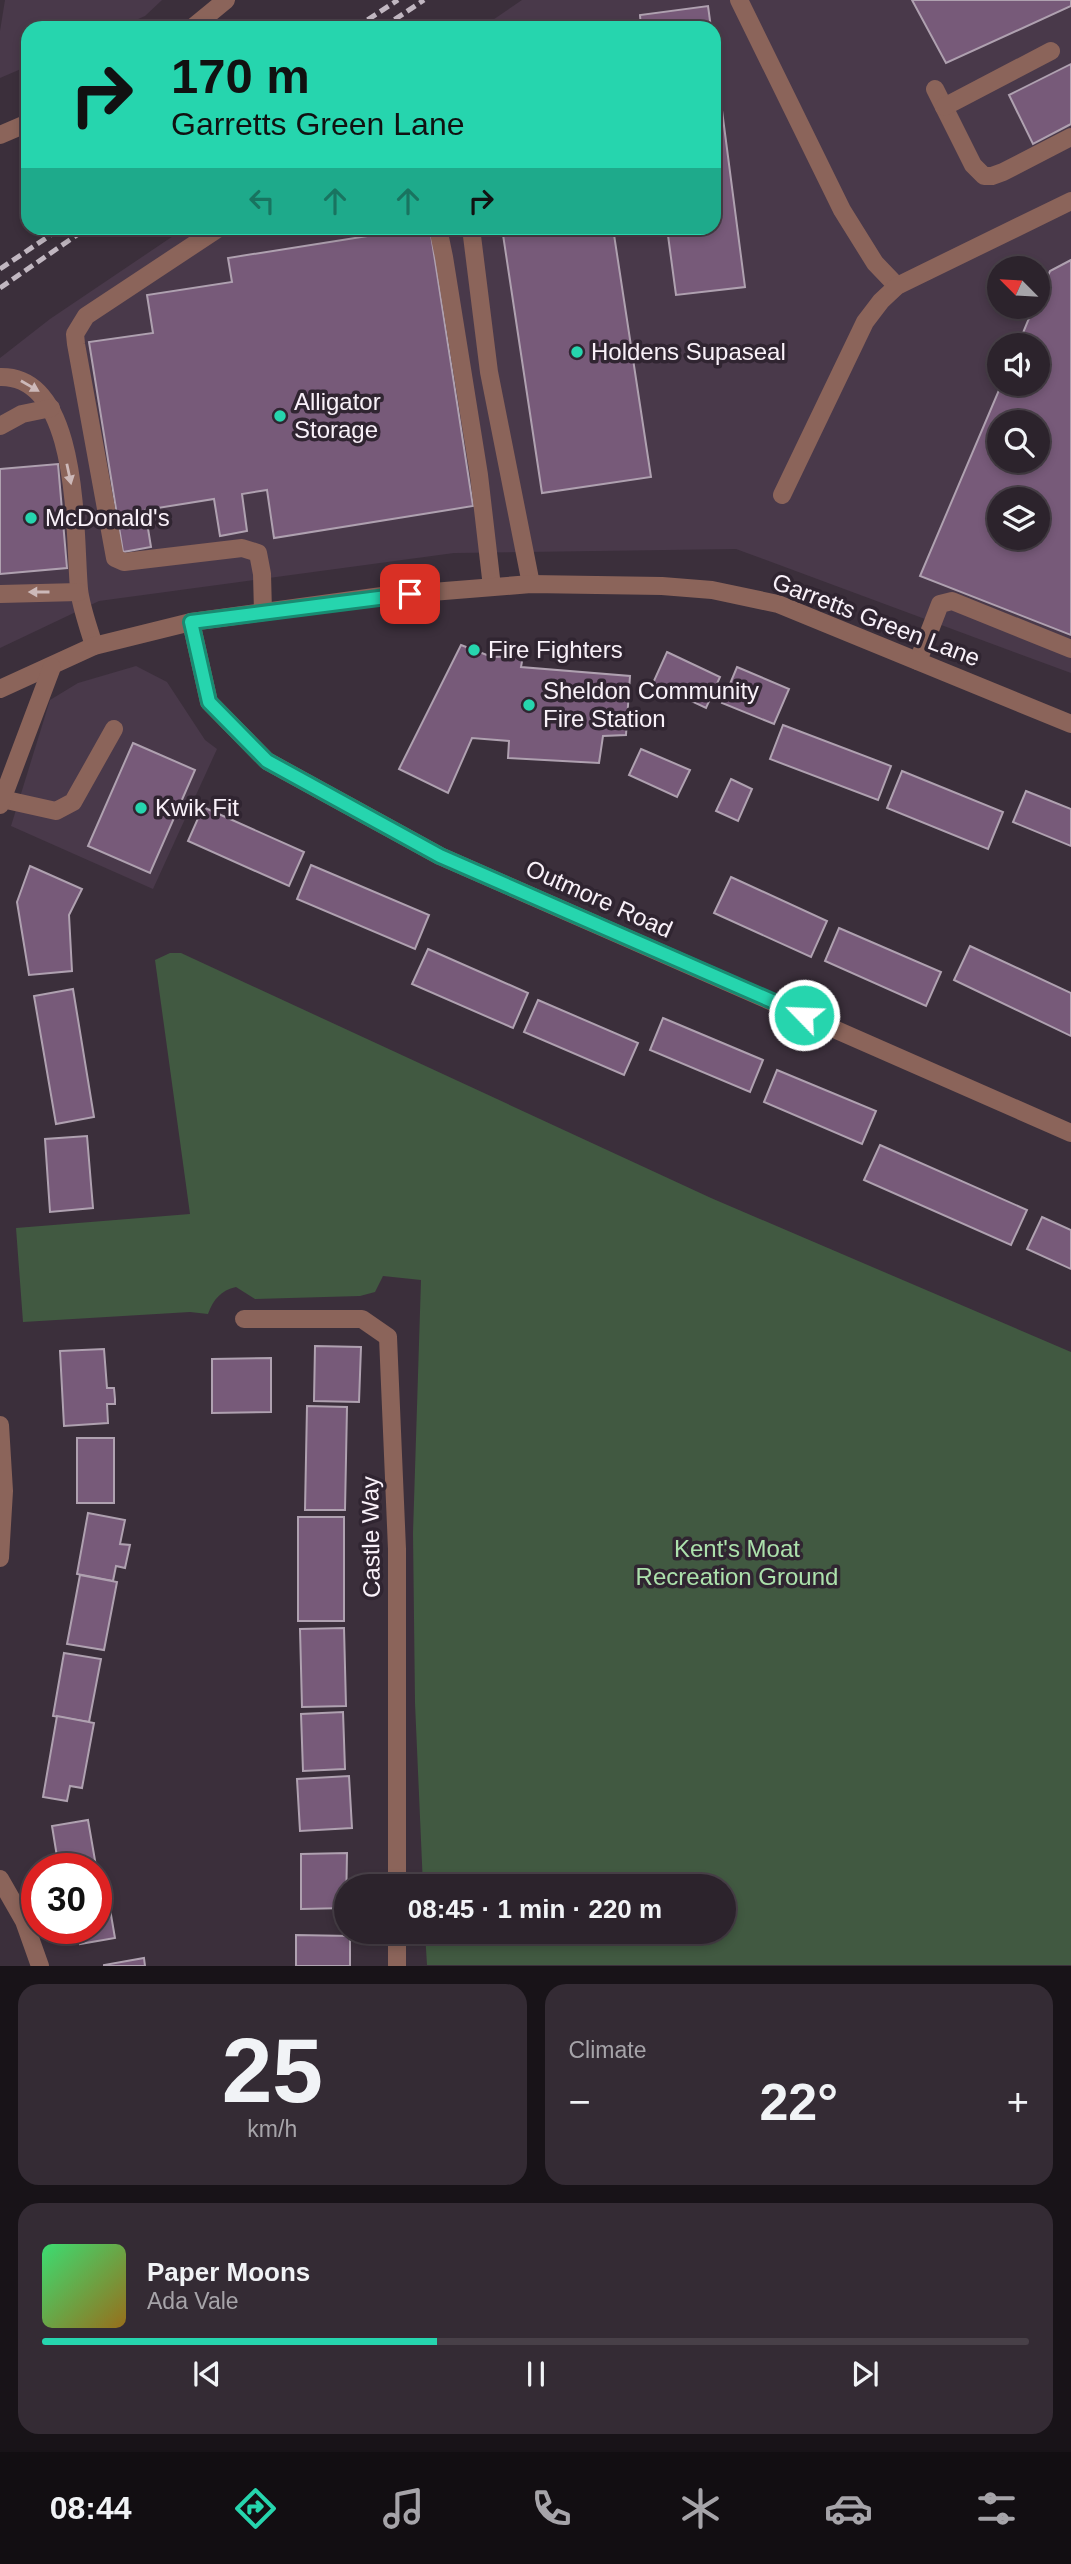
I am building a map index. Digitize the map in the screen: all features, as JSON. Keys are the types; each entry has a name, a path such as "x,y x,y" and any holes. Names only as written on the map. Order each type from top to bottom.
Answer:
{"street":[{"path":"200,21 226,0"},
{"path":"739,0 842,210 875,263 897,286"},
{"path":"944,107 1051,51"},
{"path":"935,89 973,165 984,176 1003,172 1071,137"},
{"path":"3,129 21,125"},
{"path":"782,495 865,322 881,302 897,286 1071,201"},
{"path":"208,235 86,316 75,334 76,344 115,558 124,562 242,548 258,553 262,574 263,612"},
{"path":"439,235 479,475 492,587"},
{"path":"472,235 489,372 531,584"},
{"path":"0,377 11,376 40,392 51,408 60,432 72,489 79,592 94,646"},
{"path":"0,426 22,414 51,408"},
{"name":"Garretts Green Lane","path":"0,689 94,646 191,622 382,596 531,584 662,586 712,590 778,604 1071,724"},
{"path":"0,594 79,592"},
{"path":"918,661 940,604 951,601 1071,649"},
{"name":"Outmore Road","path":"191,622 209,702 267,761 440,856 1071,1133"},
{"path":"52,667 1,802 56,811 73,802 114,729"},
{"name":"Castle Way","path":"244,1319 362,1319 388,1337 397,1549 397,1874"},
{"path":"0,1425 4,1491 0,1558"},
{"path":"0,1879 24,1921 40,1965"},
{"path":"397,1944 397,1965"}],"shaded area":[{"path":"5,0 162,0 145,16 134,21 21,21 21,69 0,78 0,31"},
{"path":"522,0 1071,0 1071,673 736,549 454,553 99,601 0,648 0,358 50,319 175,235 721,235 721,21 491,21"},
{"path":"136,666 167,682 205,740 217,749 153,889 11,826 50,700 78,683"}],"green space":[{"name":"Kent's Moat Recreation Ground","path":"170,953 181,953 711,1198 1071,1352 1071,1965 427,1965 426,1944 736,1944 736,1874 422,1874 415,1703 413,1533 421,1280 383,1276 375,1292 360,1296 255,1299 236,1287 218,1296 208,1314 190,1312 23,1322 16,1228 190,1214 155,960"}],"building":[{"path":"912,0 1071,0 1071,6 946,63"},
{"path":"708,6 710,21 640,21 640,15"},
{"path":"1071,64 1071,124 1033,144 1009,95"},
{"path":"721,103 745,287 676,295 668,235 721,235"},
{"name":"Alligator Storage","path":"374,235 431,235 473,506 274,538 267,490 242,494 247,531 220,536 214,499 145,510 151,547 123,552 89,342 153,333 147,295 232,282 228,258"},
{"name":"Holdens Supaseal","path":"503,235 614,235 651,477 542,493"},
{"path":"1071,260 1071,635 920,576 987,418 987,473 1050,473 1050,410 991,410 996,396 1050,396 1050,333 1023,333 1029,319 1050,319 1050,271"},
{"name":"McDonald's","path":"58,464 67,568 0,574 0,469"},
{"name":"Sheldon Community Fire Station","path":"461,645 492,657 523,656 521,667 630,676 626,735 603,736 599,763 508,758 509,741 472,738 448,793 399,769"},
{"path":"667,652 720,677 706,708 653,683"},
{"path":"737,667 789,689 774,724 722,703"},
{"path":"783,725 891,766 878,800 770,759"},
{"name":"Kwik Fit","path":"133,743 195,770 150,873 88,846"},
{"path":"641,749 690,770 677,797 629,775"},
{"path":"902,771 1003,812 988,849 887,808"},
{"path":"731,779 752,789 738,821 716,811"},
{"path":"1026,791 1071,809 1071,846 1013,822"},
{"path":"203,807 304,852 289,886 188,841"},
{"path":"311,865 429,915 415,949 297,899"},
{"path":"30,866 82,889 69,915 72,971 29,975 17,902"},
{"path":"731,877 827,921 811,957 714,913"},
{"path":"839,928 941,972 926,1006 825,961"},
{"path":"970,946 1071,993 1071,1036 954,980"},
{"path":"428,949 528,993 513,1028 412,984"},
{"path":"73,989 94,1117 56,1124 34,996"},
{"path":"538,1000 638,1043 624,1075 524,1032"},
{"path":"663,1018 763,1060 750,1092 650,1050"},
{"path":"777,1070 876,1111 862,1144 764,1102"},
{"path":"87,1136 93,1208 50,1212 45,1139"},
{"path":"880,1145 1027,1210 1011,1245 864,1180"},
{"path":"1042,1217 1071,1230 1071,1269 1027,1249"},
{"path":"315,1346 361,1347 359,1402 314,1401"},
{"path":"104,1349 107,1388 114,1388 115,1399 115,1404 107,1404 108,1423 64,1426 60,1351"},
{"path":"271,1358 271,1412 212,1413 212,1359"},
{"path":"307,1406 347,1407 345,1510 305,1510"},
{"path":"77,1438 114,1438 114,1503 77,1503"},
{"path":"88,1513 125,1520 120,1544 130,1545 125,1568 116,1566 113,1581 77,1574"},
{"path":"298,1517 344,1517 344,1621 298,1621"},
{"path":"80,1575 117,1582 104,1650 67,1644"},
{"path":"344,1628 346,1706 302,1707 300,1629"},
{"path":"64,1653 101,1659 89,1722 53,1716"},
{"path":"343,1712 345,1769 303,1771 301,1714"},
{"path":"57,1716 94,1723 82,1788 70,1786 67,1801 43,1797"},
{"path":"349,1776 352,1828 300,1831 297,1779"},
{"path":"88,1820 94,1853 56,1853 52,1826"},
{"path":"347,1853 347,1874 334,1874 334,1908 301,1909 301,1854"},
{"path":"296,1935 334,1936 334,1944 350,1944 350,1966 296,1966"},
{"path":"144,1958 145,1966 104,1966 104,1965"}],"railway":[{"path":"366,21 398,0"},
{"path":"392,21 424,0"},
{"path":"0,269 51,235"},
{"path":"0,288 77,235"}],"place":[{"name":"Holdens Supaseal","path":"577,352"},
{"name":"Alligator Storage","path":"280,416"},
{"name":"McDonald's","path":"31,518"},
{"name":"Fire Fighters","path":"474,650"},
{"name":"Sheldon Community Fire Station","path":"529,705"},
{"name":"Kwik Fit","path":"141,808"}],"route":[{"path":"410,594 191,622 209,702 267,761 440,856 804,1015"}]}
